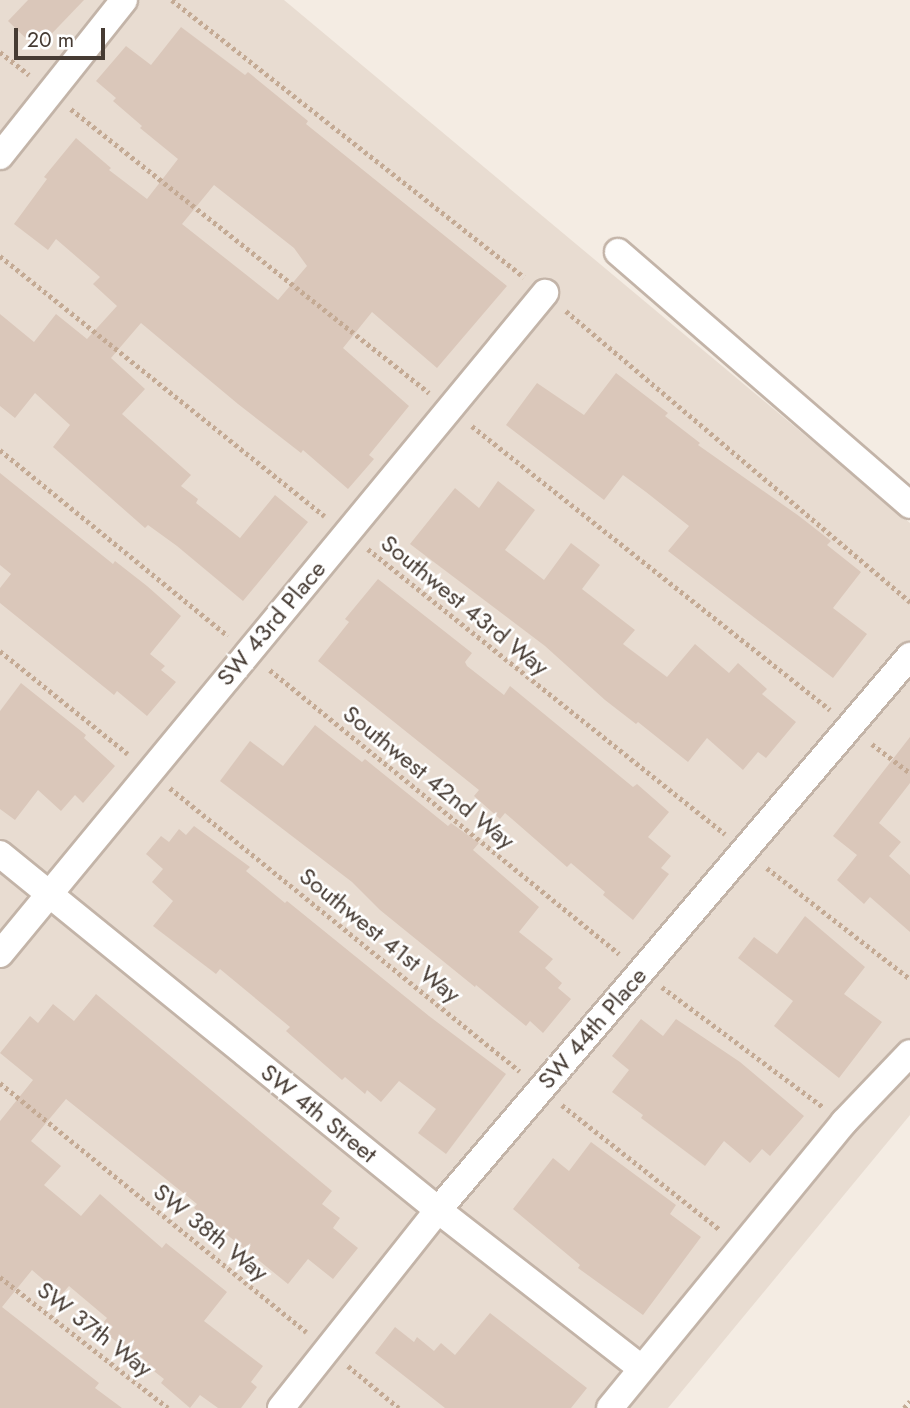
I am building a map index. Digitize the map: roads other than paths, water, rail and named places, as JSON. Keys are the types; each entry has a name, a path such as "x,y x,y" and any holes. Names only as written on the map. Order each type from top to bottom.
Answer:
{"street":[{"path":"0,156 124,0"},
{"path":"618,252 910,505"},
{"name":"SW 43rd Place","path":"0,954 148,771 545,293"},
{"name":"SW 44th Place","path":"281,1408 438,1210 910,656"},
{"name":"SW 4th Street","path":"0,854 438,1210 640,1368"},
{"path":"610,1408 640,1368 844,1122 910,1053"}]}
